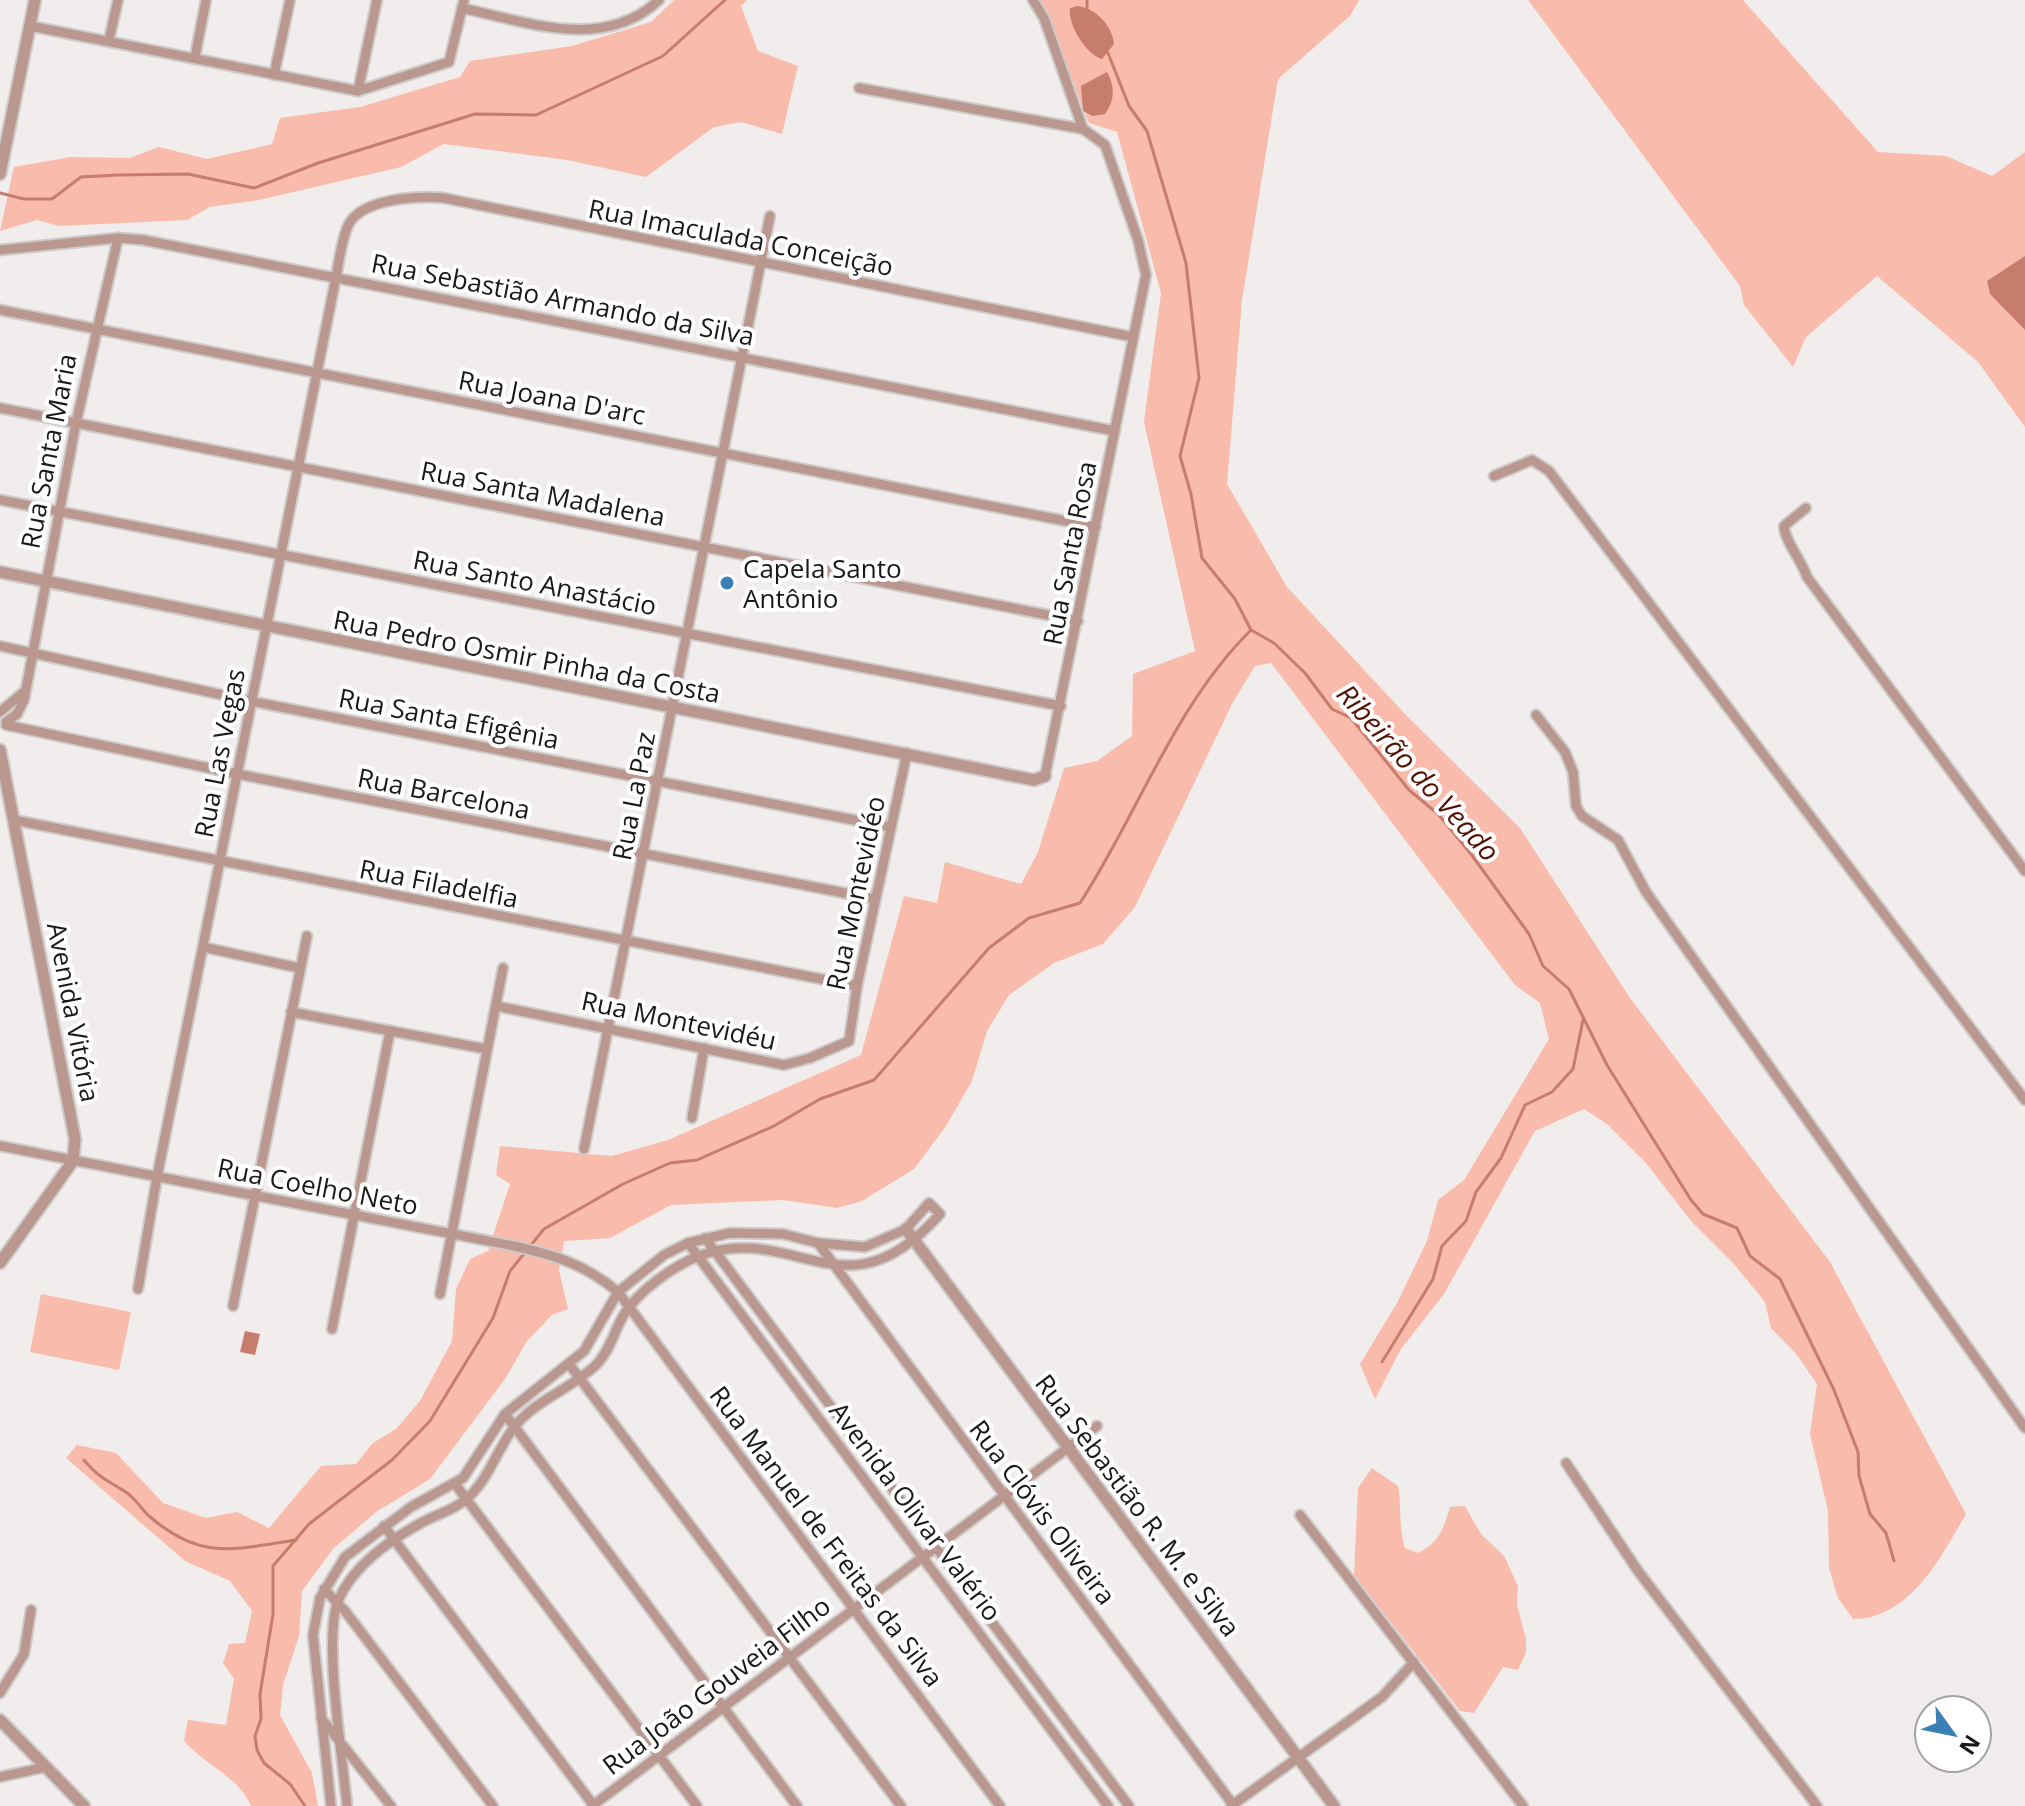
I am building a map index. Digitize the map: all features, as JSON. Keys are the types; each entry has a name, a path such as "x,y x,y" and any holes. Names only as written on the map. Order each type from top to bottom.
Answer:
{"street":[{"path":"0,174 6,113 35,0"},
{"path":"109,40 118,0"},
{"path":"195,57 206,0"},
{"path":"274,75 290,0"},
{"path":"358,91 377,0"},
{"path":"30,26 358,91 449,62 463,4 564,30 591,30 634,18 659,0"},
{"path":"859,88 1083,129 1044,18 1033,0"},
{"name":"Rua Santa Rosa","path":"1045,776 1146,275 1138,240 1105,145 1083,129"},
{"name":"Rua Imaculada Conceição","path":"347,226 370,208 425,197 444,198 759,264 1133,337"},
{"name":"Rua La Paz","path":"584,1149 770,216"},
{"name":"Rua Las Vegas","path":"138,1289 250,701 347,226"},
{"name":"Rua Sebastião Armando da Silva","path":"0,250 118,238 336,277 1115,431"},
{"name":"Rua Santa Maria","path":"2,721 25,691 95,328 118,238"},
{"name":"Rua Joana D'arc","path":"0,310 1096,527"},
{"name":"Rua Santa Madalena","path":"0,408 1078,621"},
{"path":"1494,476 1532,460 1549,471 2025,1100"},
{"name":"Rua Santo Anastácio","path":"0,500 1061,706"},
{"path":"1806,508 1784,526 1784,534 1801,558 1807,577 2025,871"},
{"name":"Rua Pedro Osmir Pinha da Costa","path":"0,572 1034,780 1045,776"},
{"name":"Rua Santa Efigênia","path":"0,646 250,701 890,827"},
{"path":"1536,715 1565,752 1573,772 1576,806 1582,816 1618,840 1646,892 2025,1428"},
{"name":"Rua Barcelona","path":"2,721 237,774 875,899"},
{"name":"Avenida Vitória","path":"0,750 73,1122 73,1161"},
{"name":"Rua Montevidéo","path":"849,1041 857,986 907,753"},
{"name":"Rua Filadelfia","path":"14,820 857,986"},
{"path":"233,1306 307,936"},
{"path":"203,947 299,968"},
{"path":"440,1294 503,968"},
{"name":"Rua Montevidéu","path":"496,1006 784,1065 810,1058 849,1041"},
{"path":"291,1012 486,1049"},
{"path":"332,1329 390,1031"},
{"path":"692,1118 704,1048"},
{"name":"Rua Coelho Neto","path":"0,1146 514,1246 579,1263 618,1292"},
{"path":"0,1263 73,1161"},
{"path":"331,1806 313,1635 324,1589 345,1557 411,1507 455,1484 471,1468 505,1414 569,1364 588,1345 618,1292 664,1255 705,1238 756,1233 783,1234 818,1243 865,1247 906,1229 929,1203 940,1214 915,1241 870,1263 834,1266 775,1252 743,1249 698,1256 673,1270 629,1308 603,1356 515,1426 485,1477 467,1498 395,1541 358,1570 338,1602 331,1635 347,1806"},
{"name":"Rua Sebastião R. M. e Silva","path":"906,1229 1334,1806"},
{"path":"705,1238 1129,1806"},
{"name":"Avenida Olivar Valério","path":"688,1243 1108,1806"},
{"name":"Rua Clóvis Oliveira","path":"818,1243 1233,1806"},
{"name":"Rua Manuel de Freitas da Silva","path":"618,1292 1000,1806"},
{"path":"569,1364 901,1806"},
{"path":"505,1414 797,1806"},
{"name":"Rua João Gouveia Filho","path":"593,1806 1097,1426"},
{"path":"1566,1463 1638,1571 1817,1806"},
{"path":"455,1484 697,1806"},
{"path":"1300,1515 1523,1806"},
{"path":"384,1526 593,1806"},
{"path":"324,1589 338,1602 493,1806"},
{"path":"0,1693 24,1654 31,1610"},
{"path":"1233,1806 1297,1756 1382,1697 1414,1662"},
{"path":"320,1716 391,1806"},
{"path":"0,1720 84,1806"},
{"path":"0,1777 46,1767"}],"shaded area":[{"path":"674,0 747,0 741,6 758,51 798,66 782,134 741,122 714,127 646,177 567,160 444,144 401,167 259,200 210,207 187,220 59,226 37,220 0,231 14,167 71,157 130,158 159,147 207,159 272,144 280,118 360,107 460,77 470,61 572,46 651,22"},
{"path":"1040,0 1359,0 1350,16 1278,79 1242,300 1227,484 1287,587 1406,715 1520,828 1630,998 1830,1262 1966,1514 1922,1583 1907,1597 1891,1609 1853,1619 1838,1598 1829,1568 1828,1511 1810,1434 1817,1384 1797,1355 1771,1328 1765,1302 1733,1263 1691,1221 1646,1163 1607,1124 1584,1109 1535,1131 1444,1294 1401,1349 1375,1399 1360,1364 1397,1303 1427,1241 1438,1200 1464,1180 1549,1039 1540,1003 1515,985 1271,663 1255,666 1232,704 1135,907 1103,944 1054,963 1009,995 987,1031 972,1081 946,1126 914,1169 862,1201 837,1208 783,1200 671,1205 610,1238 564,1241 559,1270 568,1309 552,1315 527,1341 505,1379 430,1479 376,1512 333,1549 302,1591 299,1636 283,1685 280,1715 312,1773 318,1806 251,1806 230,1779 184,1741 188,1720 226,1725 234,1679 223,1663 229,1644 245,1643 252,1611 230,1581 185,1561 66,1458 77,1445 116,1453 163,1503 206,1518 237,1512 269,1528 321,1466 356,1464 373,1443 396,1429 420,1401 452,1341 456,1289 470,1259 488,1251 510,1184 496,1175 500,1146 612,1156 668,1140 861,1055 904,896 937,903 945,862 1021,884 1038,852 1064,768 1097,761 1132,736 1133,674 1195,651 1144,422 1161,293 1117,132 1089,123"},
{"path":"1528,0 1743,0 1878,152 1946,156 1992,176 2025,152 2025,427 1978,362 1877,276 1806,337 1793,367 1744,305 1740,286"},
{"path":"1078,6 1097,14 1110,30 1114,44 1102,59 1084,45 1071,22 1070,8"},
{"path":"1107,72 1113,88 1111,104 1105,114 1093,116 1083,111 1081,86"},
{"path":"2025,256 2025,330 1990,294 1987,281"},
{"path":"41,1294 131,1312 119,1370 30,1352"},
{"path":"245,1331 260,1334 255,1355 240,1352"},
{"path":"1372,1468 1398,1486 1405,1548 1418,1553 1431,1545 1440,1534 1450,1507 1465,1506 1481,1534 1504,1556 1518,1586 1517,1605 1526,1639 1526,1653 1518,1670 1503,1667 1474,1713 1460,1711 1354,1575 1358,1488"}],"waterway":[{"path":"0,193 24,199 52,199 81,177 118,175 188,174 254,188 318,163 475,114 536,115 663,56 725,0"},
{"name":"Ribeirão do Veado","path":"1087,0 1087,11"},
{"name":"Ribeirão do Veado","path":"1108,53 1129,106 1147,131 1186,263 1199,378 1180,456 1191,494 1202,558 1235,599 1251,630 1274,643 1305,673 1332,709 1351,718 1409,790 1438,814 1471,854 1529,934 1543,966 1569,989 1607,1065 1691,1200 1703,1214 1737,1228 1750,1256 1780,1279 1834,1390 1858,1452 1859,1476 1870,1514 1886,1533 1894,1561"},
{"path":"305,1806 290,1784 264,1763 257,1750 255,1736 261,1719 260,1694 273,1614 273,1566 309,1524 392,1460 430,1421 493,1318 510,1271 544,1229 623,1184 670,1163 697,1160 774,1126 820,1099 874,1080 989,948 1029,918 1080,903 1178,726 1224,660 1251,630"},
{"path":"1382,1362 1433,1279 1442,1246 1466,1221 1476,1192 1501,1158 1525,1105 1552,1092 1573,1069 1583,1020"},
{"path":"84,1460 100,1476 130,1495 168,1531 186,1540 220,1549 296,1540"}],"place":[{"name":"Capela Santo Antônio","path":"727,583"}]}
